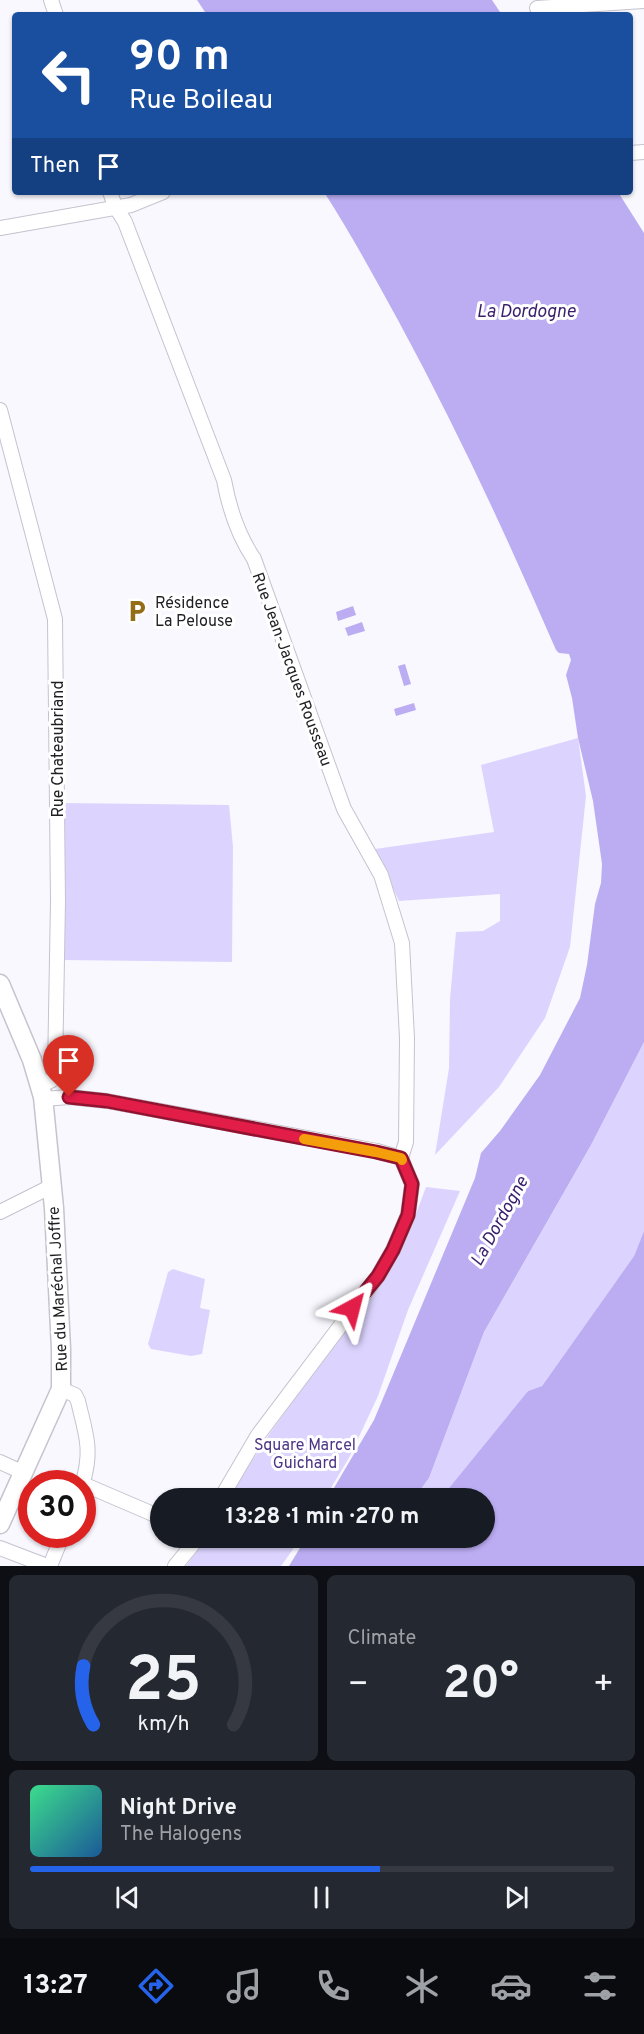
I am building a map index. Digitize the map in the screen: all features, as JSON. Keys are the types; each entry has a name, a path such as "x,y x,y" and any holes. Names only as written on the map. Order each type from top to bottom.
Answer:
{"main road":[{"name":"Rue du Maréchal Joffre","path":"0,984 32,1060 41,1093 57,1253 61,1389 23,1470"},
{"name":"Rue du Maréchal Joffre","path":"0,1524 18,1481"}],"street":[{"path":"537,8 644,1"},
{"name":"Rue Jean-Jacques Rousseau","path":"111,195 114,206 124,219 224,480 227,500 234,519 245,546 254,559 344,809 381,875 402,943 407,1038 406,1142 401,1158"},
{"path":"0,228 114,206 131,205 156,195"},
{"name":"Rue Chateaubriand","path":"0,410 55,619 58,901 55,1071 52,1080 41,1093"},
{"path":"41,1093 107,1101 401,1158 412,1184 408,1215 393,1250 378,1276 258,1435 227,1488"},
{"path":"0,1212 52,1186"},
{"path":"61,1389 75,1395 78,1401 89,1446 85,1470"},
{"path":"0,1462 18,1470"},
{"path":"96,1490 150,1513"},
{"path":"0,1548 49,1566 57,1548"},
{"path":"175,1566 190,1548"}],"green space":[{"path":"578,738 586,796 570,947 545,1018 499,1087 435,1155 449,1068 450,999 456,932 483,931 500,921 500,894 399,901 375,849 494,832 481,765"},
{"path":"64,803 229,805 233,847 232,962 62,960"},
{"path":"644,1042 644,1231 634,1256 542,1386 528,1391 450,1488 422,1488 429,1478 484,1332 591,1145"},
{"name":"Square Marcel Guichard","path":"426,1187 460,1191 408,1310 378,1396 350,1456 331,1488 234,1488 270,1433 342,1332 370,1298 413,1222"},
{"path":"173,1269 205,1279 200,1308 210,1310 202,1354 191,1356 151,1349 148,1344 168,1272"},
{"path":"200,1548 294,1548 281,1566 186,1566"}],"water":[{"path":"197,0 492,0 500,12 205,12"},
{"name":"La Dordogne","path":"326,195 620,195 644,233 644,1042 591,1145 484,1332 429,1478 422,1488 334,1488 374,1420 475,1178 481,1153 500,1131 540,1075 580,998 595,904 601,883 602,864 593,801 566,675 571,660 569,654 559,653 556,650 462,444 372,273"},
{"path":"353,606 356,615 338,621 336,612"},
{"path":"362,622 365,631 348,636 345,628"},
{"path":"405,664 411,684 404,686 398,666"},
{"path":"414,703 416,710 396,716 394,709"},
{"path":"644,1231 644,1566 289,1566 300,1548 495,1548 495,1488 449,1488 528,1391 542,1386 634,1256"}],"slow traffic":[{"path":"304,1139 376,1152 402,1160"}],"place":[{"name":"Résidence La Pelouse","path":"137,611"}],"route":[{"path":"69,1097 107,1101 401,1158 412,1184 408,1215 393,1250 378,1276 352,1308"}]}
